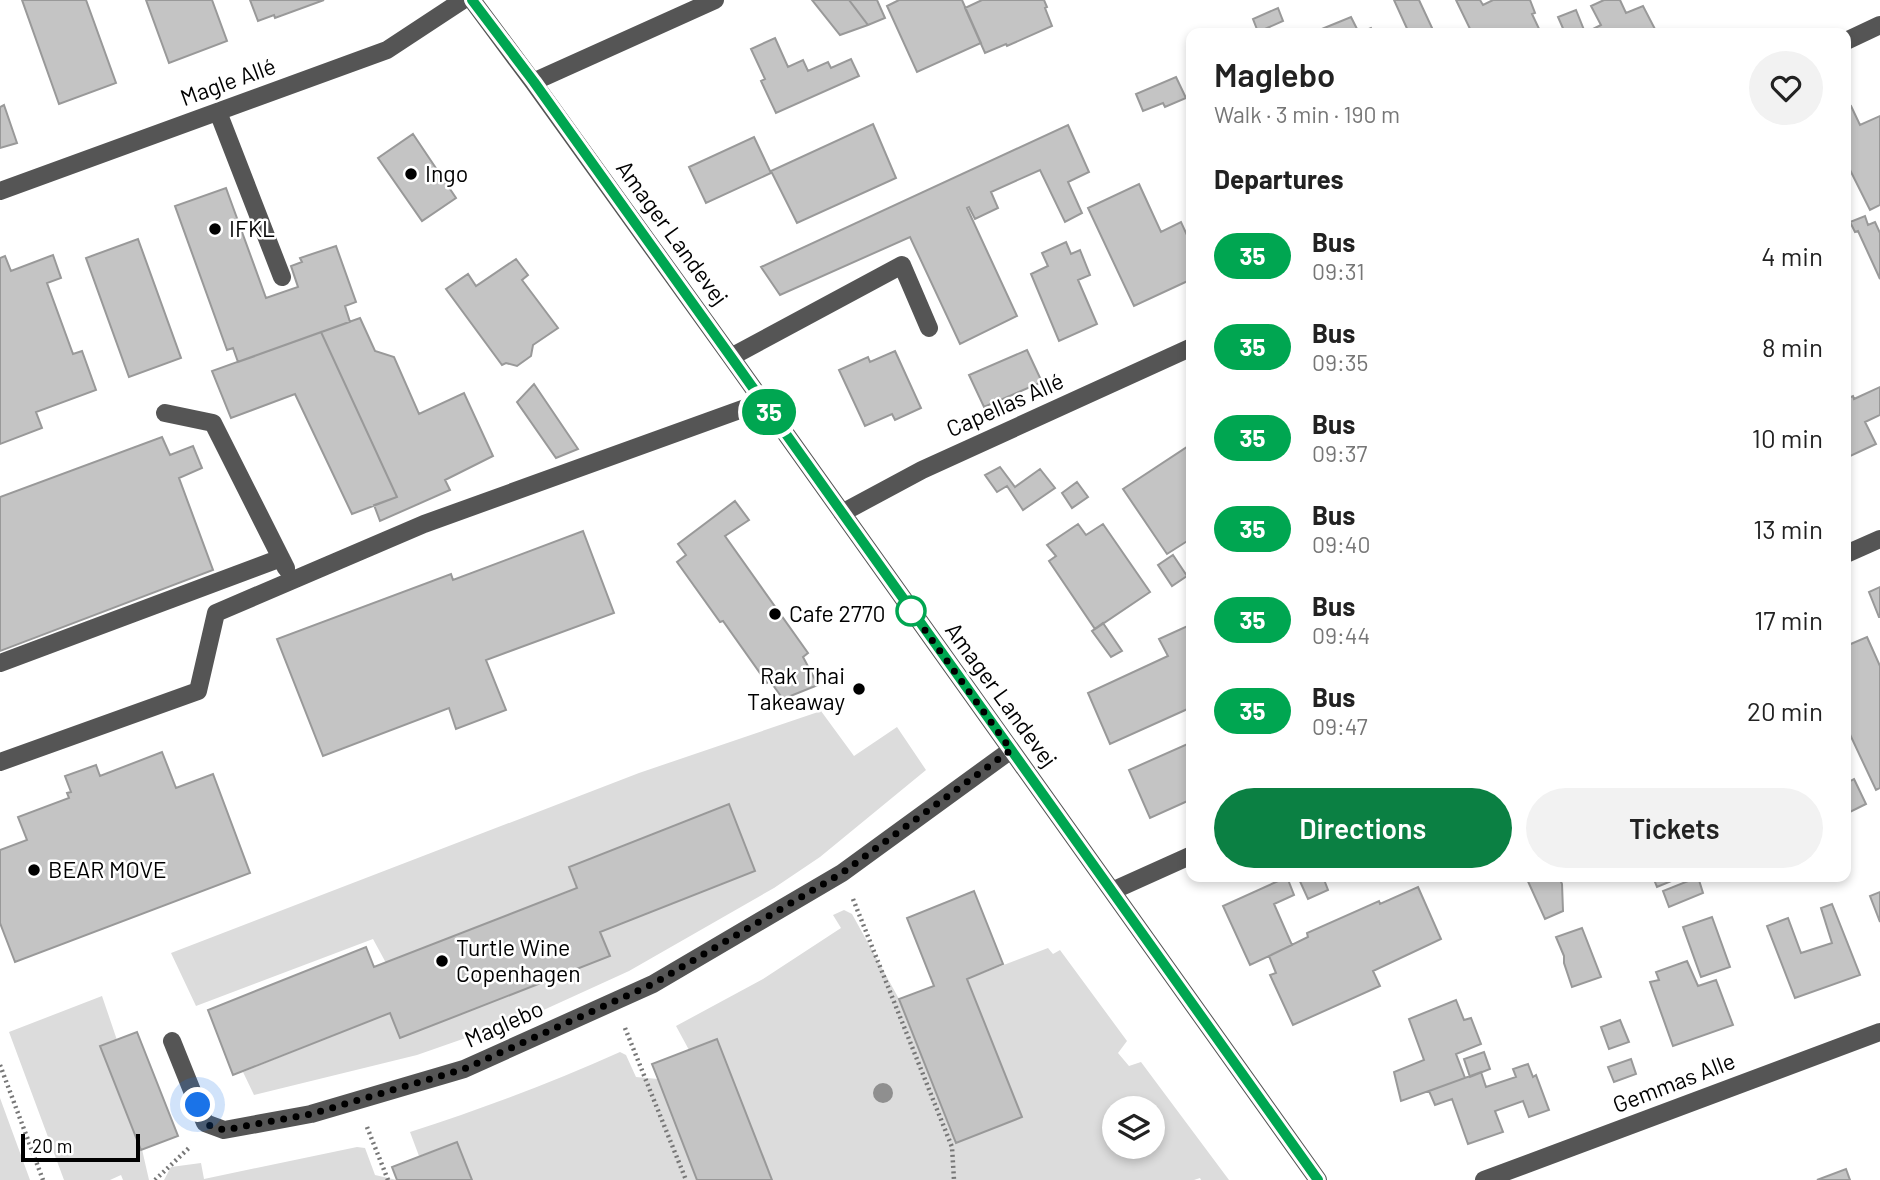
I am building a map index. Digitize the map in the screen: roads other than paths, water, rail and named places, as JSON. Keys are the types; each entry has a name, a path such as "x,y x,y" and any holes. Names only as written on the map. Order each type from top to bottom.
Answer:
{"street":[{"name":"Magle Allé","path":"0,191 387,50 463,0"},
{"name":"Amager Landevej","path":"472,0 534,82 1318,1180"},
{"path":"534,82 715,0"},
{"path":"1851,39 1880,25"},
{"path":"218,112 282,277"},
{"path":"731,357 902,265 929,328"},
{"name":"Capellas Allé","path":"842,513 922,470 1186,350"},
{"path":"0,762 198,691 216,613 424,524 762,402"},
{"path":"165,413 213,423 292,580"},
{"path":"1851,552 1880,539"},
{"path":"0,663 281,558"},
{"name":"Maglebo","path":"172,1041 205,1124 224,1130 311,1114 464,1069 653,984 842,873 1011,750"},
{"path":"1112,891 1186,858"},
{"name":"Gemmas Alle","path":"1484,1180 1880,1032"}],"place":[{"name":"Ingo","path":"411,174"},
{"name":"IFKL","path":"215,229"},
{"name":"Cafe 2770","path":"775,614"},
{"name":"Rak Thai Takeaway","path":"859,689"},
{"name":"BEAR MOVE","path":"34,870"},
{"name":"Turtle Wine Copenhagen","path":"442,961"}]}
